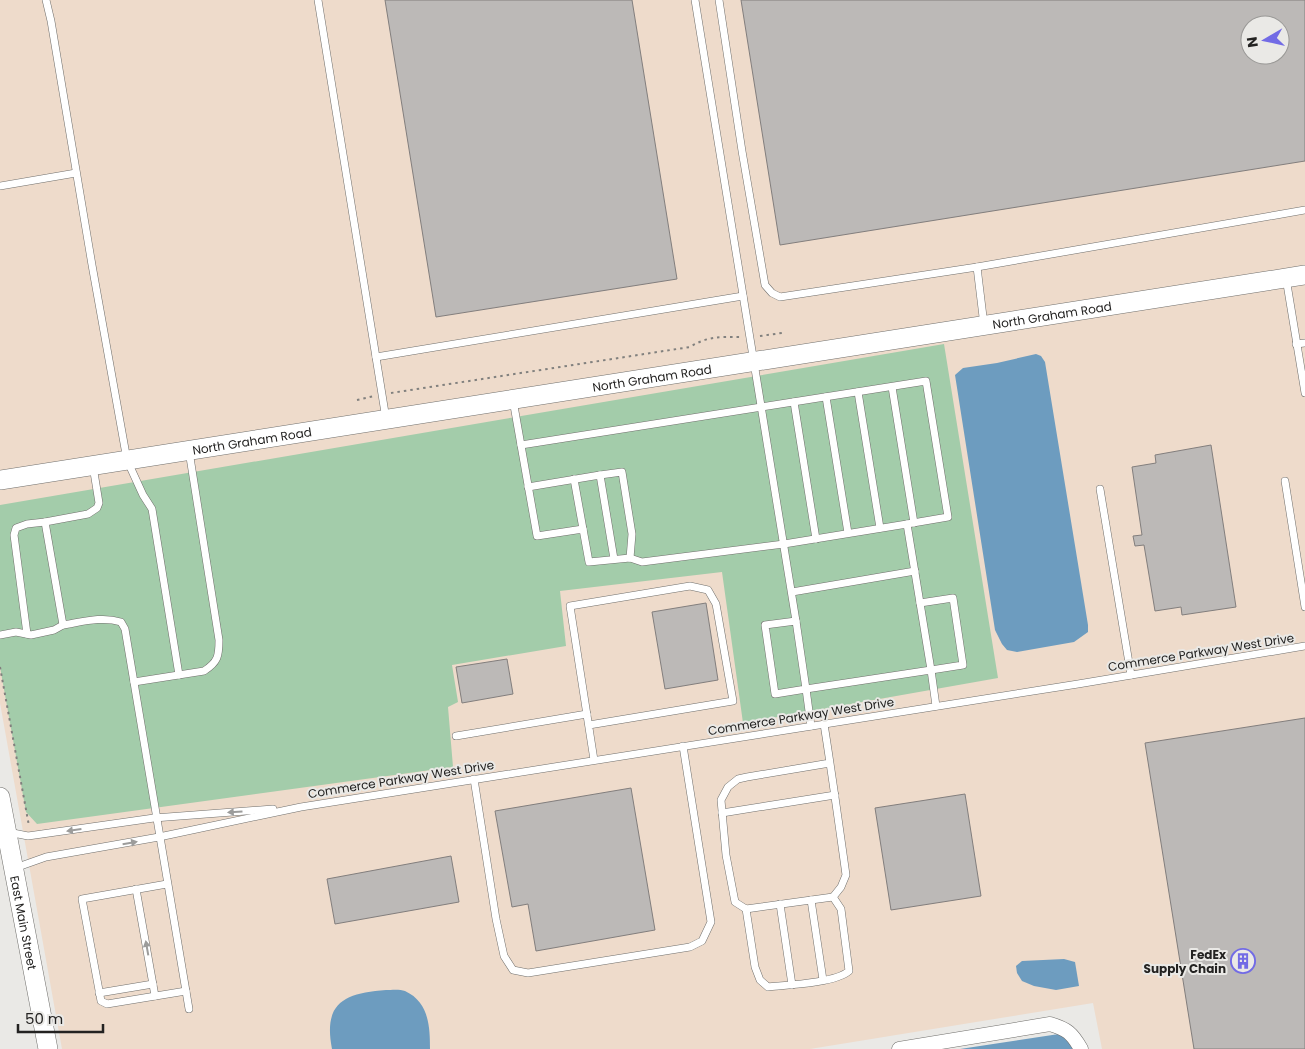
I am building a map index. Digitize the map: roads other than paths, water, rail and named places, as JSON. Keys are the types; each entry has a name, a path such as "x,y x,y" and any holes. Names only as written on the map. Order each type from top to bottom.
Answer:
{"street":[{"name":"North Graham Road","path":"0,480 1305,275"},
{"name":"East Main Street","path":"0,797 7,832 9,858 48,1049"},
{"path":"899,1049 1050,1024 1062,1027 1073,1035 1081,1049"}],"lane":[{"path":"46,0 128,460 143,495 152,509 178,675"},
{"path":"318,0 386,420"},
{"path":"695,0 792,592 811,726"},
{"path":"719,0 764,284 772,293 780,296 976,267 1305,210"},
{"path":"0,186 76,173"},
{"path":"976,267 984,326"},
{"path":"1286,278 1305,393"},
{"path":"376,357 743,296"},
{"path":"1296,344 1305,343"},
{"path":"521,445 926,381 948,517 784,544 642,562 630,558 589,562 574,479"},
{"path":"892,387 915,571 936,706"},
{"path":"858,392 880,528"},
{"path":"826,397 848,534"},
{"path":"513,400 537,536 583,529"},
{"path":"794,402 816,538"},
{"path":"134,682 204,671 212,666 219,655 219,640 189,450"},
{"path":"28,634 14,535 16,528 27,524 88,514 98,508 99,502 93,466"},
{"path":"528,487 622,472 632,534 630,558"},
{"path":"600,475 614,559"},
{"path":"1285,481 1305,607"},
{"path":"1100,489 1131,675"},
{"path":"46,522 63,625"},
{"path":"792,592 915,571"},
{"path":"589,724 733,701 716,604 708,590 690,586 570,606 594,760"},
{"path":"796,621 765,625 775,694 963,665 953,598 920,603"},
{"path":"0,635 16,632 32,635 54,630 63,625 102,619 121,622 125,629 189,1009"},
{"name":"Commerce Parkway West Drive","path":"9,858 46,857 159,838 301,807 1305,646"},
{"path":"456,736 587,714"},
{"path":"824,724 835,795 846,875 841,887 833,897 746,909 735,902 726,855 721,800 728,787 738,779 830,763"},
{"path":"474,779 496,918 504,956 513,970 528,973 557,969 690,947 702,941 711,922 683,746"},
{"path":"722,814 835,795"},
{"name":"Commerce Parkway West Drive","path":"7,832 28,836 156,818 301,807"},
{"path":"167,884 82,898 98,993 101,1001 107,1004 186,991"},
{"path":"136,889 155,996"},
{"path":"746,909 755,967 760,980 768,987 792,985 843,976 849,971 841,909 833,897"},
{"path":"811,900 823,980"},
{"path":"780,904 792,985"},
{"path":"98,993 153,984"}],"water":[{"path":"1036,354 1041,356 1045,362 1088,632 1074,642 1017,652 1007,650 995,630 955,375 963,368"},
{"path":"1064,959 1075,962 1079,986 1056,990 1034,986 1022,981 1017,973 1016,966 1022,961"},
{"path":"386,990 405,991 419,1002 428,1024 430,1049 332,1049 331,1021 334,1011 340,1003 359,994"},
{"path":"1059,1034 1068,1038 1074,1049 960,1049"}],"place":[{"name":"FedEx Supply Chain","path":"1243,961"}]}
